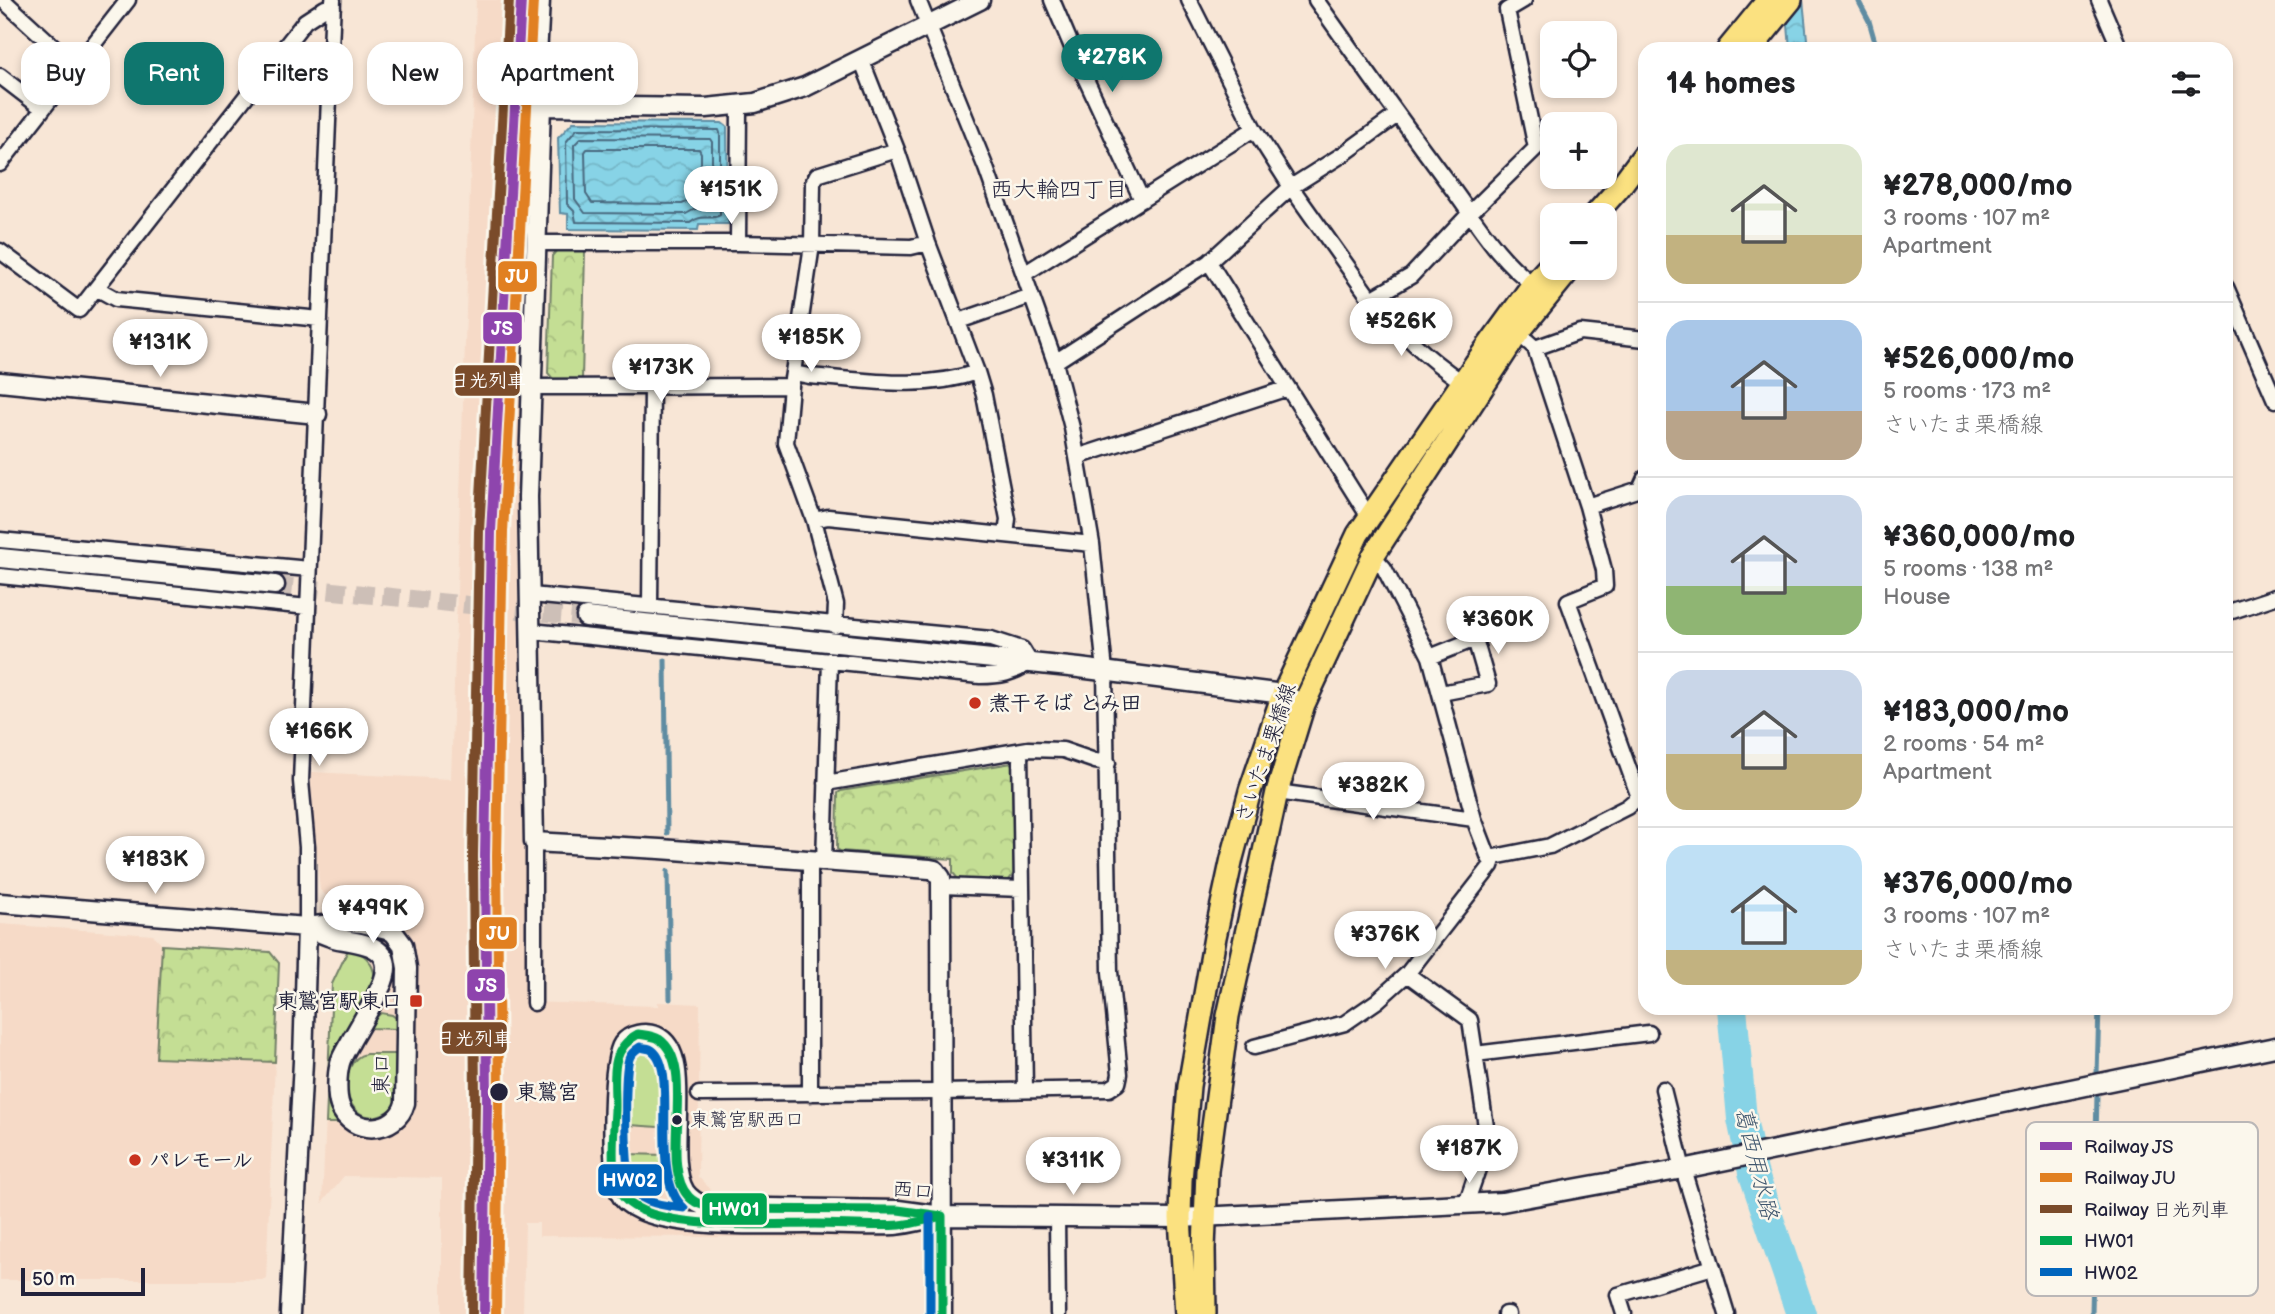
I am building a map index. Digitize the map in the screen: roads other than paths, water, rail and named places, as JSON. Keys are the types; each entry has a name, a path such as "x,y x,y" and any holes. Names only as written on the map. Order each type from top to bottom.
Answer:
{"main road":[{"path":"1757,42 1791,0"},
{"path":"1734,42 1764,5"},
{"path":"1606,203 1638,162"},
{"path":"1617,212 1638,186"},
{"name":"さいたま栗橋線","path":"1186,1314 1180,1218 1189,1086 1232,858 1250,791 1283,694 1358,534 1462,382 1540,277"},
{"name":"さいたま栗橋線","path":"1205,1314 1207,1171 1227,1016 1277,792 1304,704 1373,556 1518,333 1561,280"}],"street":[{"path":"3,0 49,42"},
{"path":"534,1003 528,497 541,106 537,94 542,0"},
{"path":"699,1094 1109,1088 1118,1083 1120,1074 1110,972 1105,671 1092,544 1072,428 1055,362 986,168 918,0"},
{"path":"541,106 706,108 739,106 771,99 805,87 980,0"},
{"path":"1052,0 1142,200"},
{"path":"1189,0 1254,129 1291,187 1367,293 1400,332 1429,360 1462,382"},
{"path":"1316,0 1397,115 1514,271 1534,284"},
{"path":"1373,298 1411,275 1469,212 1536,148 1507,10 1524,0"},
{"path":"2099,0 2117,42"},
{"path":"95,42 126,1"},
{"path":"0,251 79,310 305,21 333,4 301,780 307,848 307,927 290,1314"},
{"path":"861,60 897,150 928,243 977,372 984,395 1008,519 1006,536"},
{"path":"0,76 43,109"},
{"path":"0,164 46,105"},
{"path":"738,243 739,106"},
{"path":"1055,362 1209,262 1291,187 1345,153 1397,115"},
{"path":"1024,274 1254,129"},
{"path":"835,625 836,604 814,520 786,443 812,245 813,183 817,175 897,150"},
{"path":"537,243 738,243 911,247 928,243"},
{"path":"1209,262 1369,517"},
{"path":"96,288 116,299 320,319"},
{"path":"959,321 1031,296"},
{"path":"2233,303 2275,400"},
{"path":"1535,348 1580,332 1638,338"},
{"path":"1518,333 1535,348 1587,506 1604,570 1605,586 1568,601 1638,785"},
{"path":"532,387 652,387 809,376 901,382 942,381 977,372"},
{"path":"0,382 317,414"},
{"path":"650,606 652,387"},
{"path":"1077,457 1287,387"},
{"path":"1587,506 1638,490"},
{"path":"814,520 828,517 1092,544"},
{"path":"0,540 309,569"},
{"path":"1373,556 1384,568 1430,657 1474,819 1489,858 1550,846 1638,799"},
{"path":"0,558 275,585"},
{"path":"0,576 308,607"},
{"path":"531,595 991,639 1022,649 1030,663"},
{"path":"2233,610 2275,597"},
{"path":"586,617 1105,671 1283,694 1304,704"},
{"path":"531,631 980,676 1015,672 1030,663"},
{"path":"1430,657 1475,639 1488,684 1441,693"},
{"path":"810,1094 817,862 826,783 830,660"},
{"path":"826,783 1039,749 1063,750 1108,763"},
{"path":"1020,751 1025,1090"},
{"path":"1277,792 1474,819"},
{"path":"534,842 930,869 939,874 942,886 940,1092 943,1314"},
{"path":"1254,1047 1346,1023 1377,1001 1407,974 1491,866 1494,857"},
{"path":"942,886 1022,889"},
{"path":"0,903 307,927"},
{"name":"東口","path":"362,923 387,929 394,933 403,945 407,968 405,1102 398,1118 385,1126 369,1127 349,1119 338,1098 340,1064 383,982 387,968 384,959 374,947 354,940 335,938 307,927 362,923"},
{"path":"1407,974 1470,1020 1488,1140 1466,1204"},
{"path":"1475,1054 1649,1033"},
{"name":"西口","path":"648,1034 665,1042 671,1051 677,1082 676,1136 681,1182 685,1192 699,1204 719,1209 898,1210 942,1216 897,1225 701,1223 655,1215 630,1205 620,1192 615,1168 615,1068 622,1045 628,1038 648,1034"},
{"path":"942,1216 1205,1218 1502,1202 1764,1153 2275,1047"},
{"path":"1664,1088 1684,1169 1727,1314"},
{"path":"1057,1216 1058,1314"},
{"path":"1623,1314 1618,1295 1713,1267"}],"water":[{"path":"1786,0 1803,0 1807,42 1789,42"},
{"path":"573,122 722,123 727,127 728,224 699,224 698,230 568,229 568,214 560,213 558,138"}],"waterway":[{"path":"1858,0 1869,21 1875,42"},
{"path":"665,660 667,833"},
{"path":"668,871 670,999"},
{"name":"葛西用水路","path":"1733,1015 1742,1119 1753,1172 1801,1314"},
{"path":"2097,1074 2099,1015"},
{"path":"2096,1122 2097,1094"},
{"path":"2092,1296 2092,1314"}],"tunnel":[{"path":"275,585 586,617"}],"rail line":[{"name":"日光列車","path":"472,1314 475,1101 473,856 479,532 509,0"},
{"name":"JS","path":"484,1314 487,1101 485,856 491,532 521,0"},
{"name":"JU","path":"496,1314 499,1101 497,856 503,532 533,1"}],"place":[{"name":"煮干そば とみ田","path":"975,703"},
{"name":"東鷲宮駅東口","path":"416,1001"},
{"name":"東鷲宮","path":"499,1092"},
{"name":"東鷲宮駅西口","path":"677,1120"},
{"name":"パレモール","path":"135,1160"}],"district":[{"name":"西大輪四丁目","path":"1059,190"}]}
